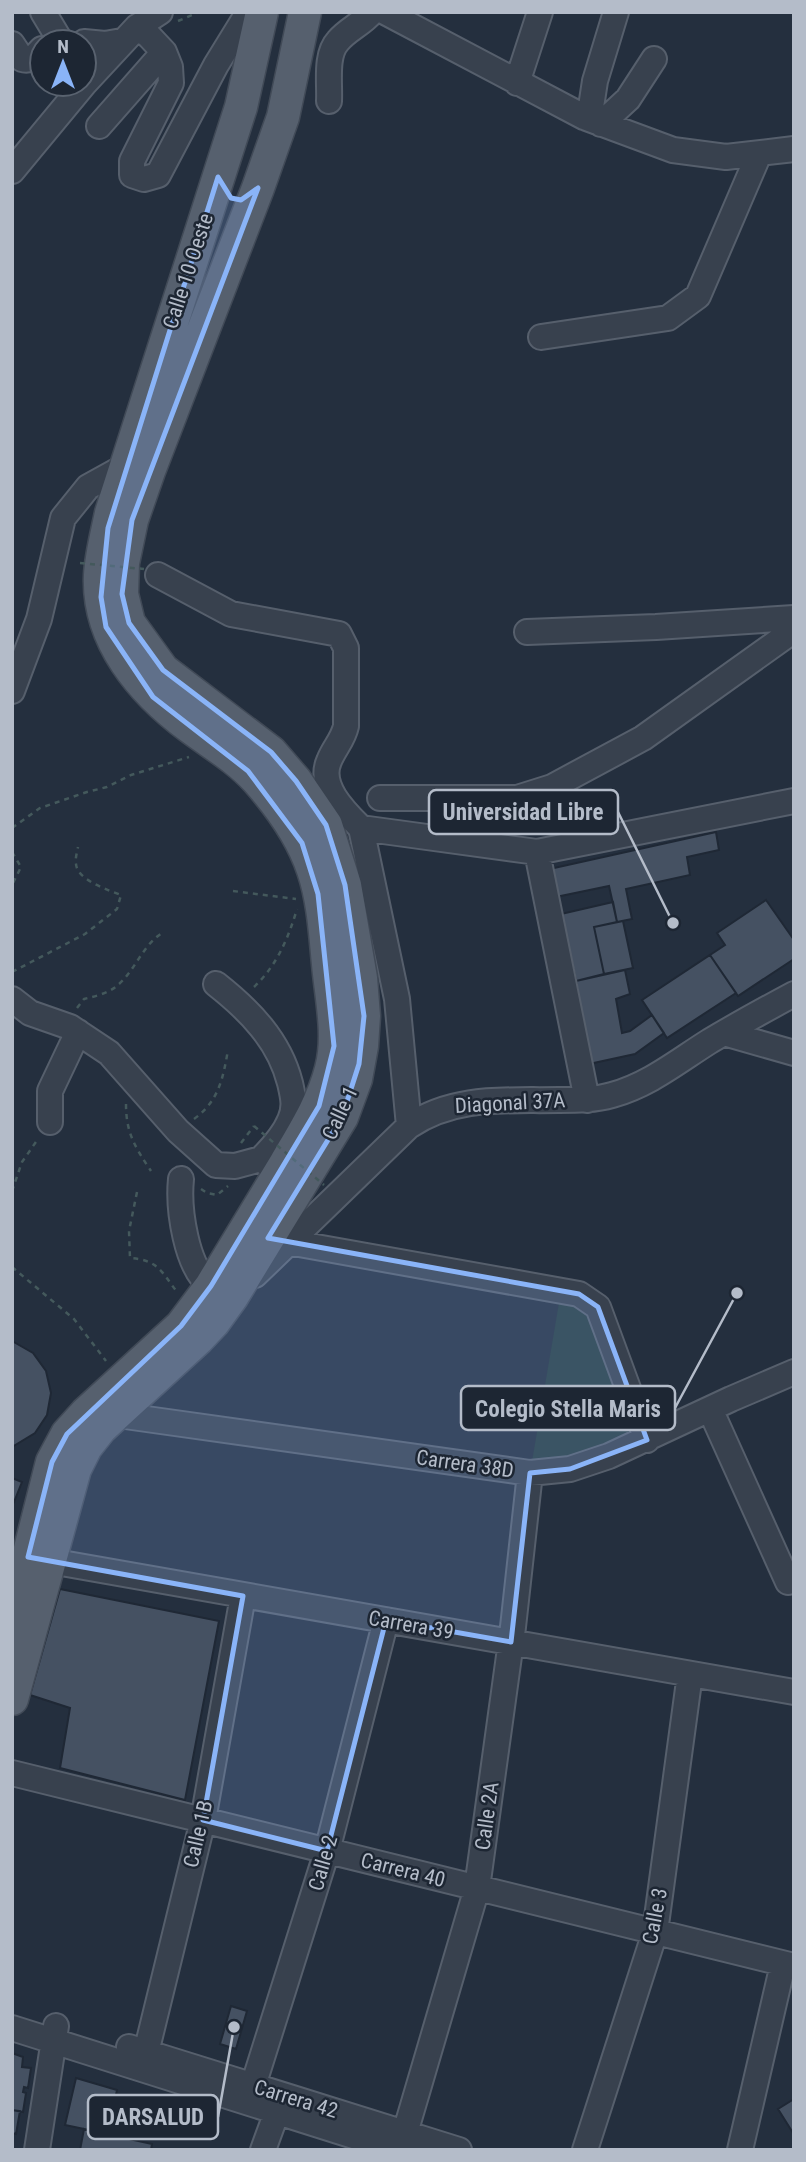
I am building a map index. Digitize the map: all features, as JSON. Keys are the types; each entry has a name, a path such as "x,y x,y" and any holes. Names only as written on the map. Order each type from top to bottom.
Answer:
{"main road":[{"name":"Calle 10 Oeste","path":"112,534 149,471 258,188 283,117 305,12"},
{"name":"Calle 10 Oeste","path":"112,534 126,466 241,107 254,16"},
{"path":"218,177 219,186 231,198 242,200 251,196 258,188"},
{"name":"Calle 1","path":"12,1620 86,1447 101,1428 118,1415 214,1322 221,1292 274,1161 319,1106 333,1057 333,1018 327,953 313,870 302,843 258,781 239,762 191,729 153,696 136,678 122,656 106,627 101,597 100,575 112,534"},
{"name":"Calle 1","path":"12,1699 40,1559 52,1462 67,1434 86,1413 221,1292 342,1117 356,1079 362,1046 364,1016 361,978 345,886 332,841 311,800 271,752 163,670 129,623 122,594 123,563 112,534"}],"street":[{"path":"98,67 129,34 160,12"},
{"path":"329,101 331,53 337,41 364,22 372,12"},
{"path":"385,12 593,121 673,150 726,157 794,149"},
{"path":"517,83 540,12"},
{"path":"593,121 591,107 595,81 616,12"},
{"path":"98,43 105,44 129,34 149,36 164,52 170,67 171,83 132,161 132,175 144,179 158,175 216,65 254,16"},
{"path":"12,44 22,59 28,60"},
{"path":"99,126 164,52"},
{"path":"593,121 628,99 654,58"},
{"path":"12,171 70,98"},
{"path":"541,337 668,318 698,296 760,154"},
{"path":"12,691 40,619 62,518 88,487 126,466"},
{"path":"151,572 231,614 339,634 346,648 346,726 344,736 329,759 326,773 334,796 345,813 361,828 397,999 409,1126"},
{"path":"527,632 794,618"},
{"path":"380,798 517,798 552,788 643,738 794,630"},
{"path":"361,828 537,852 794,801"},
{"path":"537,852 587,1100"},
{"path":"18,1012 74,1030 109,1053 178,1131 216,1165 235,1166 274,1161 277,1142 290,1120 295,1102 286,1070 275,1045 253,1015 216,984"},
{"name":"Diagonal 37A","path":"221,1292 288,1242 409,1126 433,1111 460,1103 587,1100 610,1096 649,1082 724,1033 794,994"},
{"path":"50,1122 50,1091 74,1030"},
{"path":"724,1033 794,1052"},
{"path":"181,1179 183,1223 189,1248 201,1277 221,1292"},
{"path":"288,1242 579,1294 598,1307 647,1440"},
{"name":"Carrera 38D","path":"118,1415 530,1473 570,1469 647,1440 794,1373"},
{"path":"710,1409 791,1580"},
{"name":"Calle 2A","path":"401,2141 477,1888 511,1642 530,1473"},
{"name":"Carrera 39","path":"40,1559 794,1692"},
{"name":"Calle 1B","path":"143,2060 203,1820 243,1596"},
{"name":"Calle 2","path":"251,2094 327,1851 386,1620"},
{"name":"Calle 3","path":"585,2150 655,1932 690,1674"},
{"name":"Carrera 40","path":"12,1773 789,1965"},
{"path":"740,2150 789,1965"},
{"name":"Carrera 42","path":"12,2011 54,2032 401,2141 443,2147"},
{"name":"Carrera 42","path":"12,2028 54,2032"},
{"path":"37,2150 54,2032"},
{"path":"263,2150 280,2103"}],"path":[{"path":"95,566 112,534"},
{"path":"80,563 151,572"},
{"path":"12,828 40,808 107,788 131,775 197,754"},
{"path":"13,970 85,934 117,909 121,895 88,880 75,866 78,847"},
{"path":"12,852 21,867 12,885"},
{"path":"233,891 299,900 289,939 268,974 239,1002"},
{"path":"74,1030 77,1008 84,999 102,995 119,985 142,951 162,933"},
{"path":"178,1131 205,1111 223,1083 229,1050"},
{"path":"134,1081 126,1101 126,1121 132,1143 150,1171"},
{"path":"12,1191 14,1177 50,1122"},
{"path":"242,1142 254,1126 324,1185"},
{"path":"137,1192 129,1231 130,1258 156,1264 182,1300"},
{"path":"12,1267 74,1319 108,1363"}],"highlighted area":[{"path":"218,177 231,198 241,200 258,188 132,520 122,594 129,623 163,670 271,752 296,781 326,825 345,885 364,1016 359,1064 342,1117 268,1238 579,1294 598,1307 647,1440 570,1469 530,1473 511,1642 386,1620 327,1851 203,1820 243,1596 28,1557 52,1462 67,1434 181,1326 211,1286 319,1106 334,1046 318,894 302,843 248,771 153,697 106,627 101,597 108,528"}],"green space":[{"path":"561,1291 579,1294 647,1440 530,1473"}],"building":[{"path":"716,832 719,850 687,857 690,875 626,889 632,919 617,922 609,886 551,898 545,870"},
{"path":"766,900 794,940 794,959 738,996 710,955 725,945 717,933"},
{"path":"613,902 617,922 594,927 604,974 576,981 561,914"},
{"path":"623,921 633,968 604,974 594,927"},
{"path":"710,955 736,993 667,1038 642,1000"},
{"path":"625,970 630,994 616,999 622,1033 630,1031 652,1015 664,1033 635,1054 589,1064 576,981"},
{"path":"12,1341 33,1353 46,1371 51,1393 47,1415 35,1433 12,1447"},
{"path":"12,1478 22,1482 14,1502 12,1501"},
{"path":"60,1589 219,1621 185,1800 60,1768 70,1708 30,1695"},
{"path":"231,2006 247,2011 236,2049 220,2044"},
{"path":"12,2053 23,2057 22,2067 31,2068 28,2088 24,2087 23,2092 26,2093 23,2112 12,2110"},
{"path":"76,2078 117,2090 108,2134 65,2125"},
{"path":"794,2099 794,2133 793,2133 778,2109"},
{"path":"12,2110 20,2111 16,2134 12,2133"},
{"path":"84,2129 152,2144 151,2150 80,2150"}],"place":[{"name":"Universidad Libre","path":"673,923"},
{"name":"Colegio Stella Maris","path":"737,1293"},
{"name":"DARSALUD","path":"234,2027"}]}
